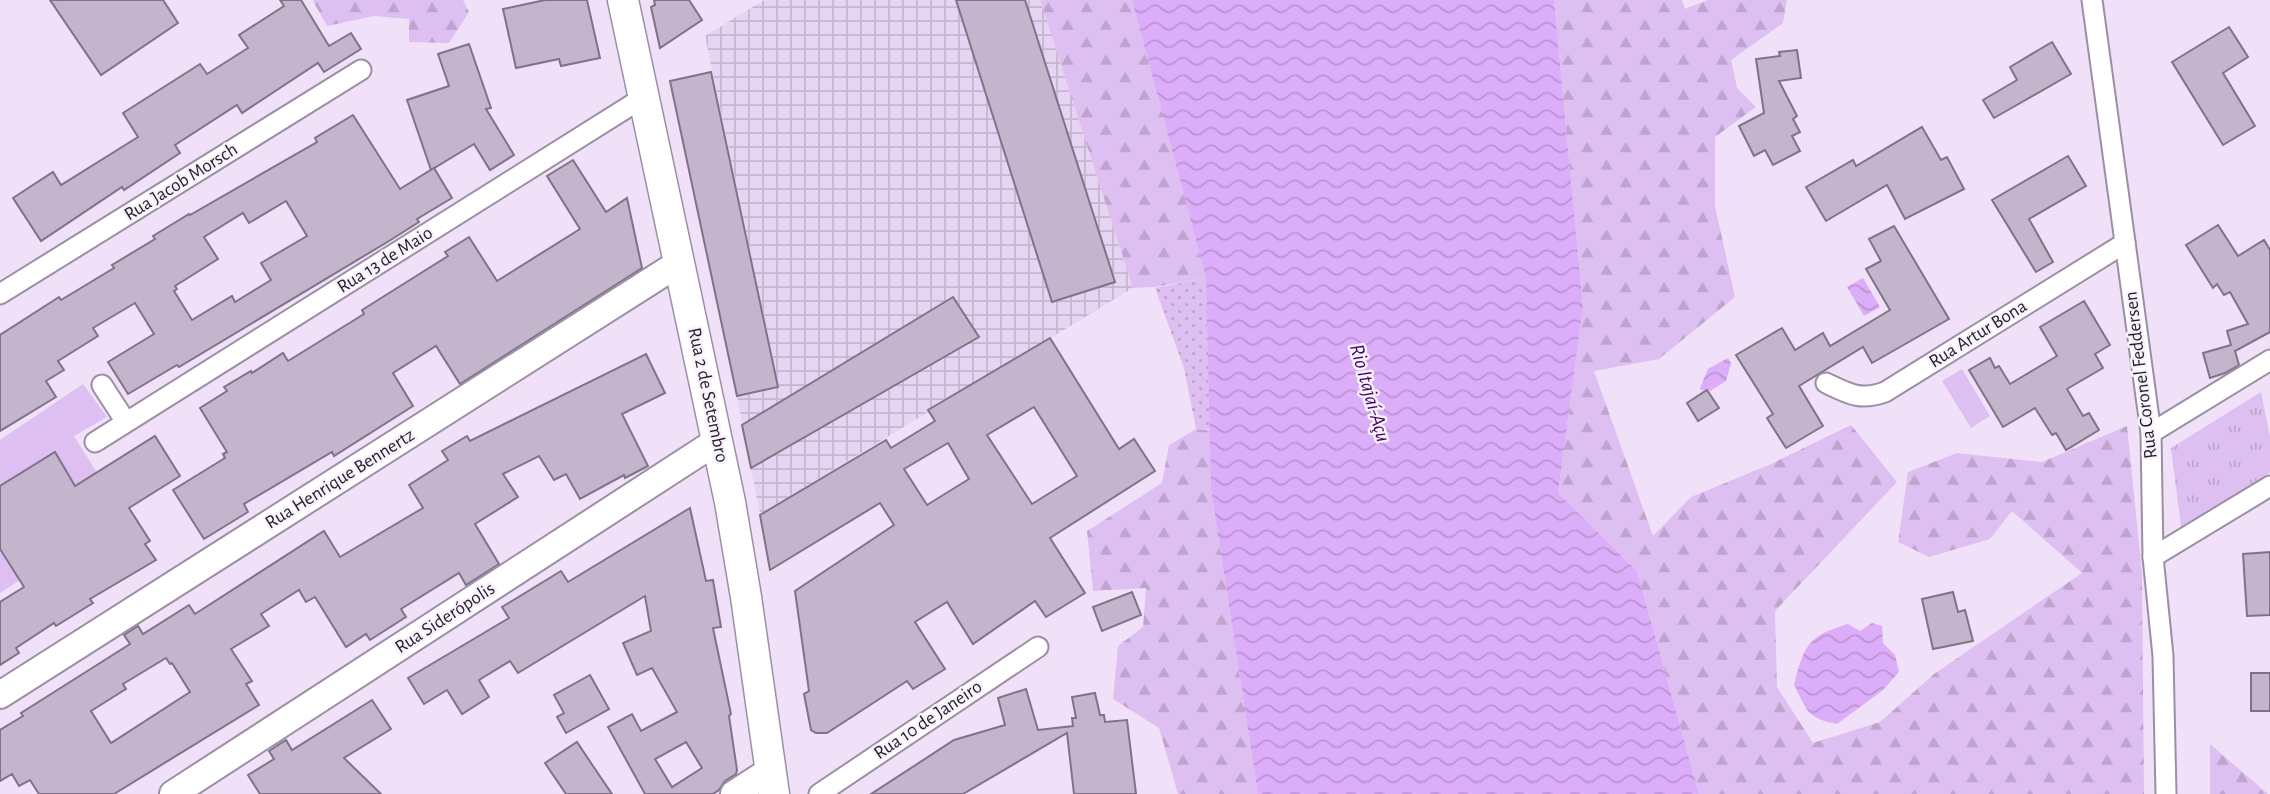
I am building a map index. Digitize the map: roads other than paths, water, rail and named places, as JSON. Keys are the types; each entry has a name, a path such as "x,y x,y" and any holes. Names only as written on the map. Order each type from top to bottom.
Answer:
{"main road":[{"name":"Rua 2 de Setembro","path":"623,0 717,441 747,597 773,782"}],"street":[{"name":"Rua Coronel Feddersen","path":"2092,0 2151,433 2153,557 2163,656 2166,794"},
{"name":"Rua Jacob Morsch","path":"0,294 361,70"},
{"name":"Rua 13 de Maio","path":"95,442 644,97"},
{"name":"Rua Artur Bona","path":"1826,383 1861,397 1872,397 1885,392 2124,243"},
{"name":"Rua Henrique Bennertz","path":"0,695 680,263"},
{"path":"2151,433 2270,360"},
{"path":"102,385 126,422"},
{"name":"Rua Siderópolis","path":"173,794 717,441"},
{"path":"2153,557 2270,485"},
{"name":"Rua 10 de Janeiro","path":"819,794 1038,647"},
{"path":"734,794 773,782"}],"water":[{"name":"Rio Itajaí-Açu","path":"1132,0 1554,0 1583,307 1558,493 1637,571 1699,794 1258,794 1211,490 1206,278"},
{"path":"1863,278 1880,307 1864,316 1847,287"},
{"path":"1728,358 1731,363 1726,381 1710,391 1701,391 1708,369"},
{"path":"1872,623 1882,626 1883,643 1895,655 1899,672 1883,690 1837,724 1814,716 1806,708 1794,685 1809,644 1834,628 1848,624 1860,631"}]}
